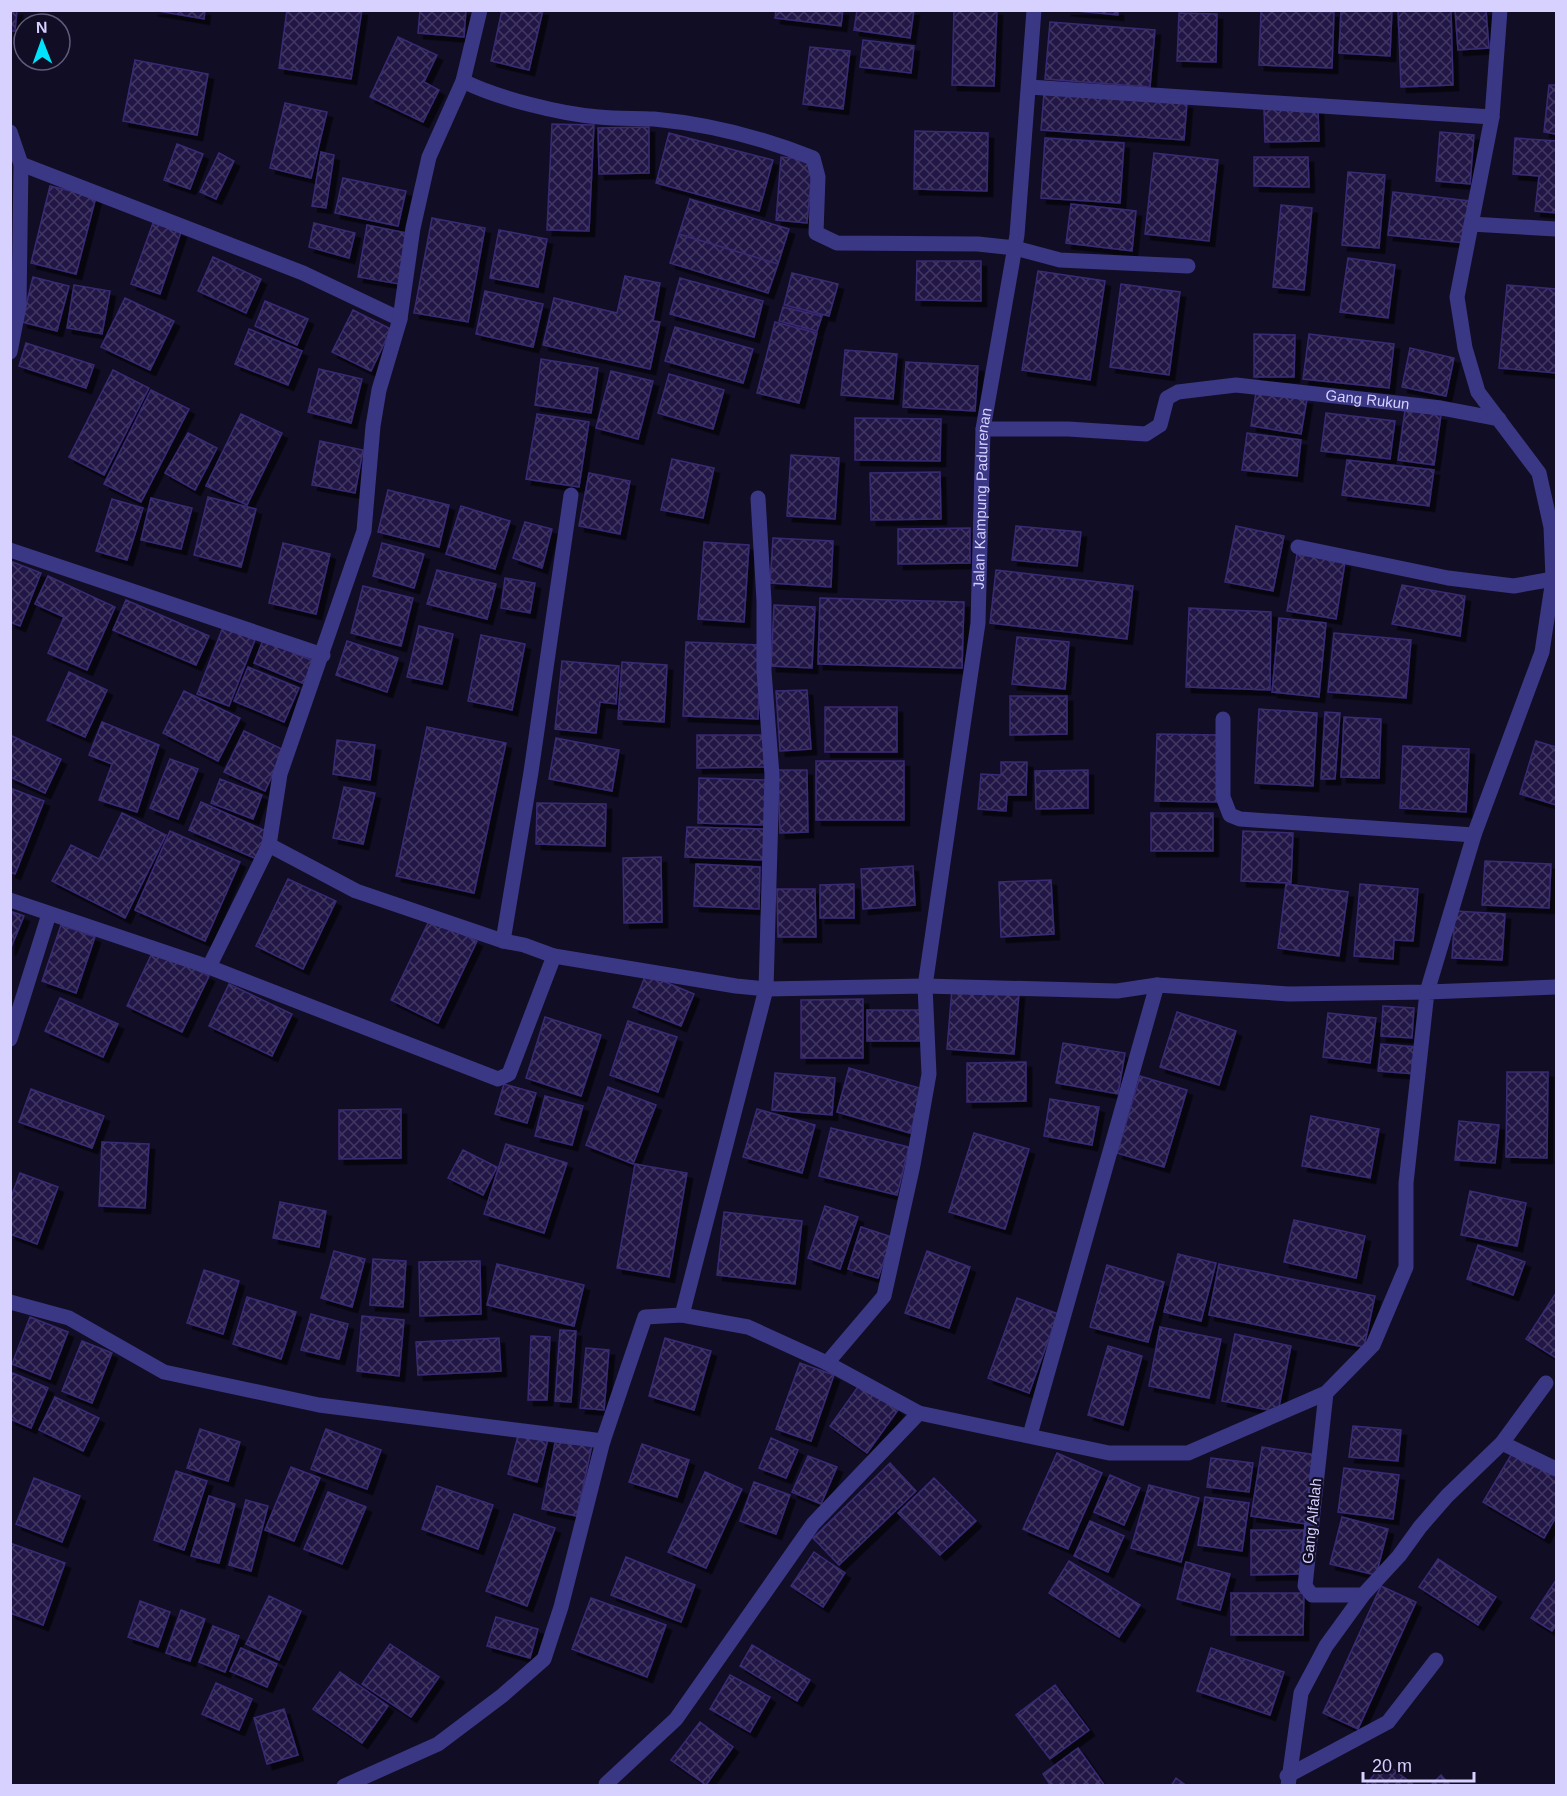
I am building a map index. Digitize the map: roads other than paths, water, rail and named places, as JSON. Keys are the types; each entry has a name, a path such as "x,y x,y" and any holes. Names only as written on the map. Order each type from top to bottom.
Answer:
{"street":[{"path":"209,967 269,845 280,774 364,531 373,426 380,390 400,319 413,228 429,157 463,81 480,10"},
{"name":"Jalan Kampung Padurenan","path":"827,1362 884,1296 913,1165 929,1074 926,986 978,623 983,429 1015,248 1034,10"},
{"path":"344,1785 438,1744 544,1659 561,1607 603,1442 645,1317 682,1315 748,1327 827,1362 919,1413 1110,1453 1188,1453 1326,1393 1373,1345 1406,1267 1406,1183 1427,992 1474,836 1549,654 1553,579 1551,527 1539,473 1478,392 1465,348 1457,297 1492,117 1500,10"},
{"path":"463,81 482,90 597,117 655,119 719,129 779,144 813,158 819,177 816,233 837,243 978,244 1015,248 1068,261 1188,266"},
{"path":"1029,87 1492,117"},
{"path":"10,132 21,164 19,306 10,352"},
{"path":"21,164 303,273 400,319"},
{"path":"1470,224 1557,229"},
{"name":"Gang Rukun","path":"983,429 1068,429 1146,434 1160,425 1167,398 1178,392 1236,385 1441,408 1498,419"},
{"path":"503,941 531,772 571,495"},
{"path":"682,1315 766,989 772,775 764,671 764,601 758,498"},
{"path":"1298,547 1448,578 1514,586 1553,579"},
{"path":"10,550 323,655"},
{"path":"1223,719 1223,797 1230,814 1240,819 1474,836"},
{"path":"269,845 356,891 554,956 766,989 926,986 1117,991 1157,985 1289,994 1557,987"},
{"path":"10,900 209,967 498,1079 509,1074 554,956"},
{"path":"10,1039 49,914"},
{"path":"1030,1435 1157,985"},
{"path":"10,1302 69,1318 164,1372 175,1375 319,1405 603,1442"},
{"path":"1288,1781 1301,1693 1326,1646 1363,1595 1399,1556 1447,1496 1502,1443 1546,1383"},
{"name":"Gang Alfalah","path":"1326,1393 1305,1586 1312,1595 1363,1595"},
{"path":"606,1784 676,1719 813,1524 919,1413"},
{"path":"1502,1443 1557,1469"},
{"path":"1288,1781 1388,1722 1436,1660"}]}
